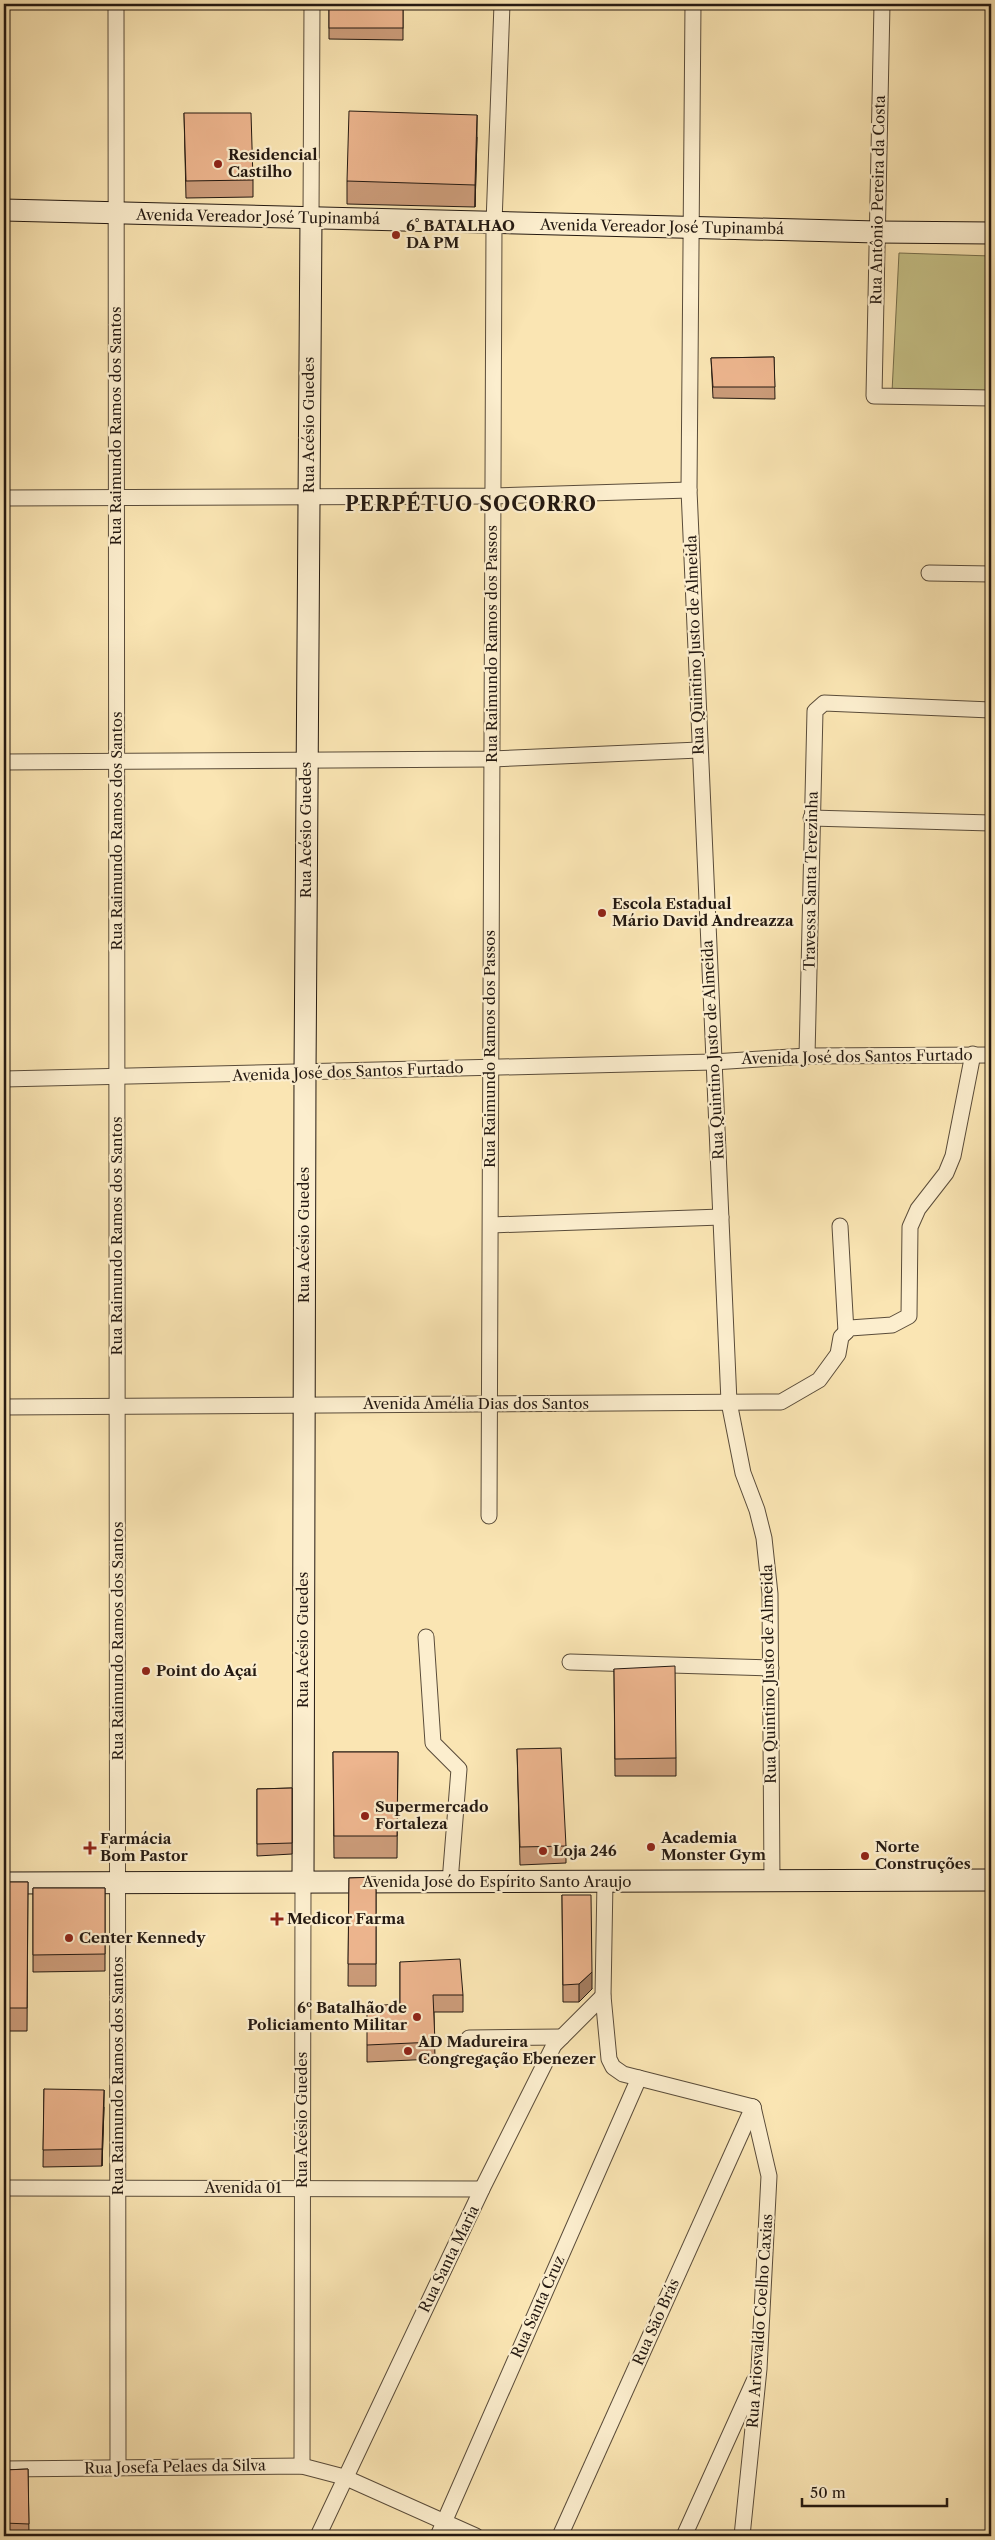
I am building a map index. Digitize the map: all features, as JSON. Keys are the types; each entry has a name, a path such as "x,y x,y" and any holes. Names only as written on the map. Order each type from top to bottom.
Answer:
{"street":[{"name":"Rua Raimundo Ramos dos Santos","path":"116,4 118,2468"},
{"name":"Rua Acésio Guedes","path":"302,2466 305,1073 312,4"},
{"name":"Rua Raimundo Ramos dos Passos","path":"489,1516 491,1225 489,1068 494,223 502,4"},
{"name":"Rua Quintino Justo de Almeida","path":"693,4 689,490 699,750 729,1402 743,1473 757,1510 764,1538 770,1594 772,1881"},
{"name":"Rua Antônio Pereira da Costa","path":"882,4 874,396 991,398"},
{"name":"Avenida Vereador José Tupinambá","path":"4,210 690,228 991,233"},
{"path":"4,498 492,496 689,490"},
{"path":"929,573 991,574"},
{"name":"Travessa Santa Terezinha","path":"807,1056 811,818 815,711 818,706 824,703 991,710"},
{"path":"4,762 491,759 699,750"},
{"path":"811,818 991,823"},
{"path":"846,1332 850,1328 892,1324 909,1316 910,1226 918,1209 946,1174 953,1156 973,1054"},
{"name":"Avenida José dos Santos Furtado","path":"4,1079 117,1078 713,1062 807,1056 991,1054"},
{"path":"491,1225 721,1216"},
{"path":"840,1226 846,1332"},
{"name":"Avenida Amélia Dias dos Santos","path":"4,1407 780,1402 819,1380 838,1354 841,1336 846,1332"},
{"path":"426,1637 432,1743 459,1768 450,1882"},
{"path":"570,1662 771,1668"},
{"name":"Avenida José do Espírito Santo Araujo","path":"4,1884 991,1880"},
{"path":"604,1881 603,1996 609,2059 613,2067 623,2074 753,2107"},
{"name":"Rua Santa Maria","path":"318,2536 482,2189 554,2045 603,1996"},
{"path":"469,2038 562,2037"},
{"name":"Rua Santa Cruz","path":"438,2536 639,2078"},
{"name":"Rua Ariosvaldo Coelho Caxias","path":"742,2536 760,2369 770,2176 753,2107"},
{"name":"Rua São Brás","path":"560,2536 753,2107"},
{"name":"Avenida 01","path":"4,2188 482,2189"},
{"path":"684,2536 760,2369"},
{"name":"Rua Josefa Pelaes da Silva","path":"4,2469 302,2466 344,2478 476,2536"}],"shaded area":[{"path":"899,253 991,256 991,393 892,392"}],"building":[{"path":"329,4 403,4 403,28 329,28"},
{"path":"349,111 477,115 475,185 347,181"},
{"name":"Residencial Castilho","path":"184,113 251,113 253,180 186,181"},
{"path":"774,357 775,387 713,387 711,358"},
{"path":"675,1666 676,1758 615,1759 614,1669"},
{"path":"561,1748 566,1846 520,1847 517,1749"},
{"name":"Supermercado Fortaleza","path":"333,1752 398,1752 397,1836 334,1836"},
{"path":"292,1788 292,1843 257,1844 257,1789"},
{"path":"376,1877 376,1964 348,1964 349,1878"},
{"path":"4,1882 28,1882 27,2008 4,2008"},
{"name":"Center Kennedy","path":"33,1888 105,1888 105,1954 33,1955"},
{"path":"562,1895 591,1895 592,1972 579,1984 563,1985"},
{"name":"6º Batalhão de Policiamento Militar","path":"460,1959 463,1995 433,1995 435,2042 367,2045 367,2006 400,2004 400,1962"},
{"path":"44,2089 104,2090 102,2149 43,2150"},
{"path":"28,2469 29,2524 4,2523 4,2470"}],"place":[{"name":"Residencial Castilho","path":"218,164"},
{"name":"6° BATALHAO DA PM","path":"396,235"},
{"name":"Escola Estadual Mário David Andreazza","path":"602,913"},
{"name":"Point do Açaí","path":"146,1671"},
{"name":"Supermercado Fortaleza","path":"365,1816"},
{"name":"Academia Monster Gym","path":"651,1847"},
{"name":"Farmácia Bom Pastor","path":"90,1848"},
{"name":"Loja 246","path":"543,1851"},
{"name":"Norte Construções","path":"865,1856"},
{"name":"Medicor Farma","path":"277,1919"},
{"name":"Center Kennedy","path":"69,1938"},
{"name":"6º Batalhão de Policiamento Militar","path":"417,2017"},
{"name":"AD Madureira Congregação Ebenezer","path":"408,2051"}],"district":[{"name":"PERPÉTUO SOCORRO","path":"471,504"}]}
